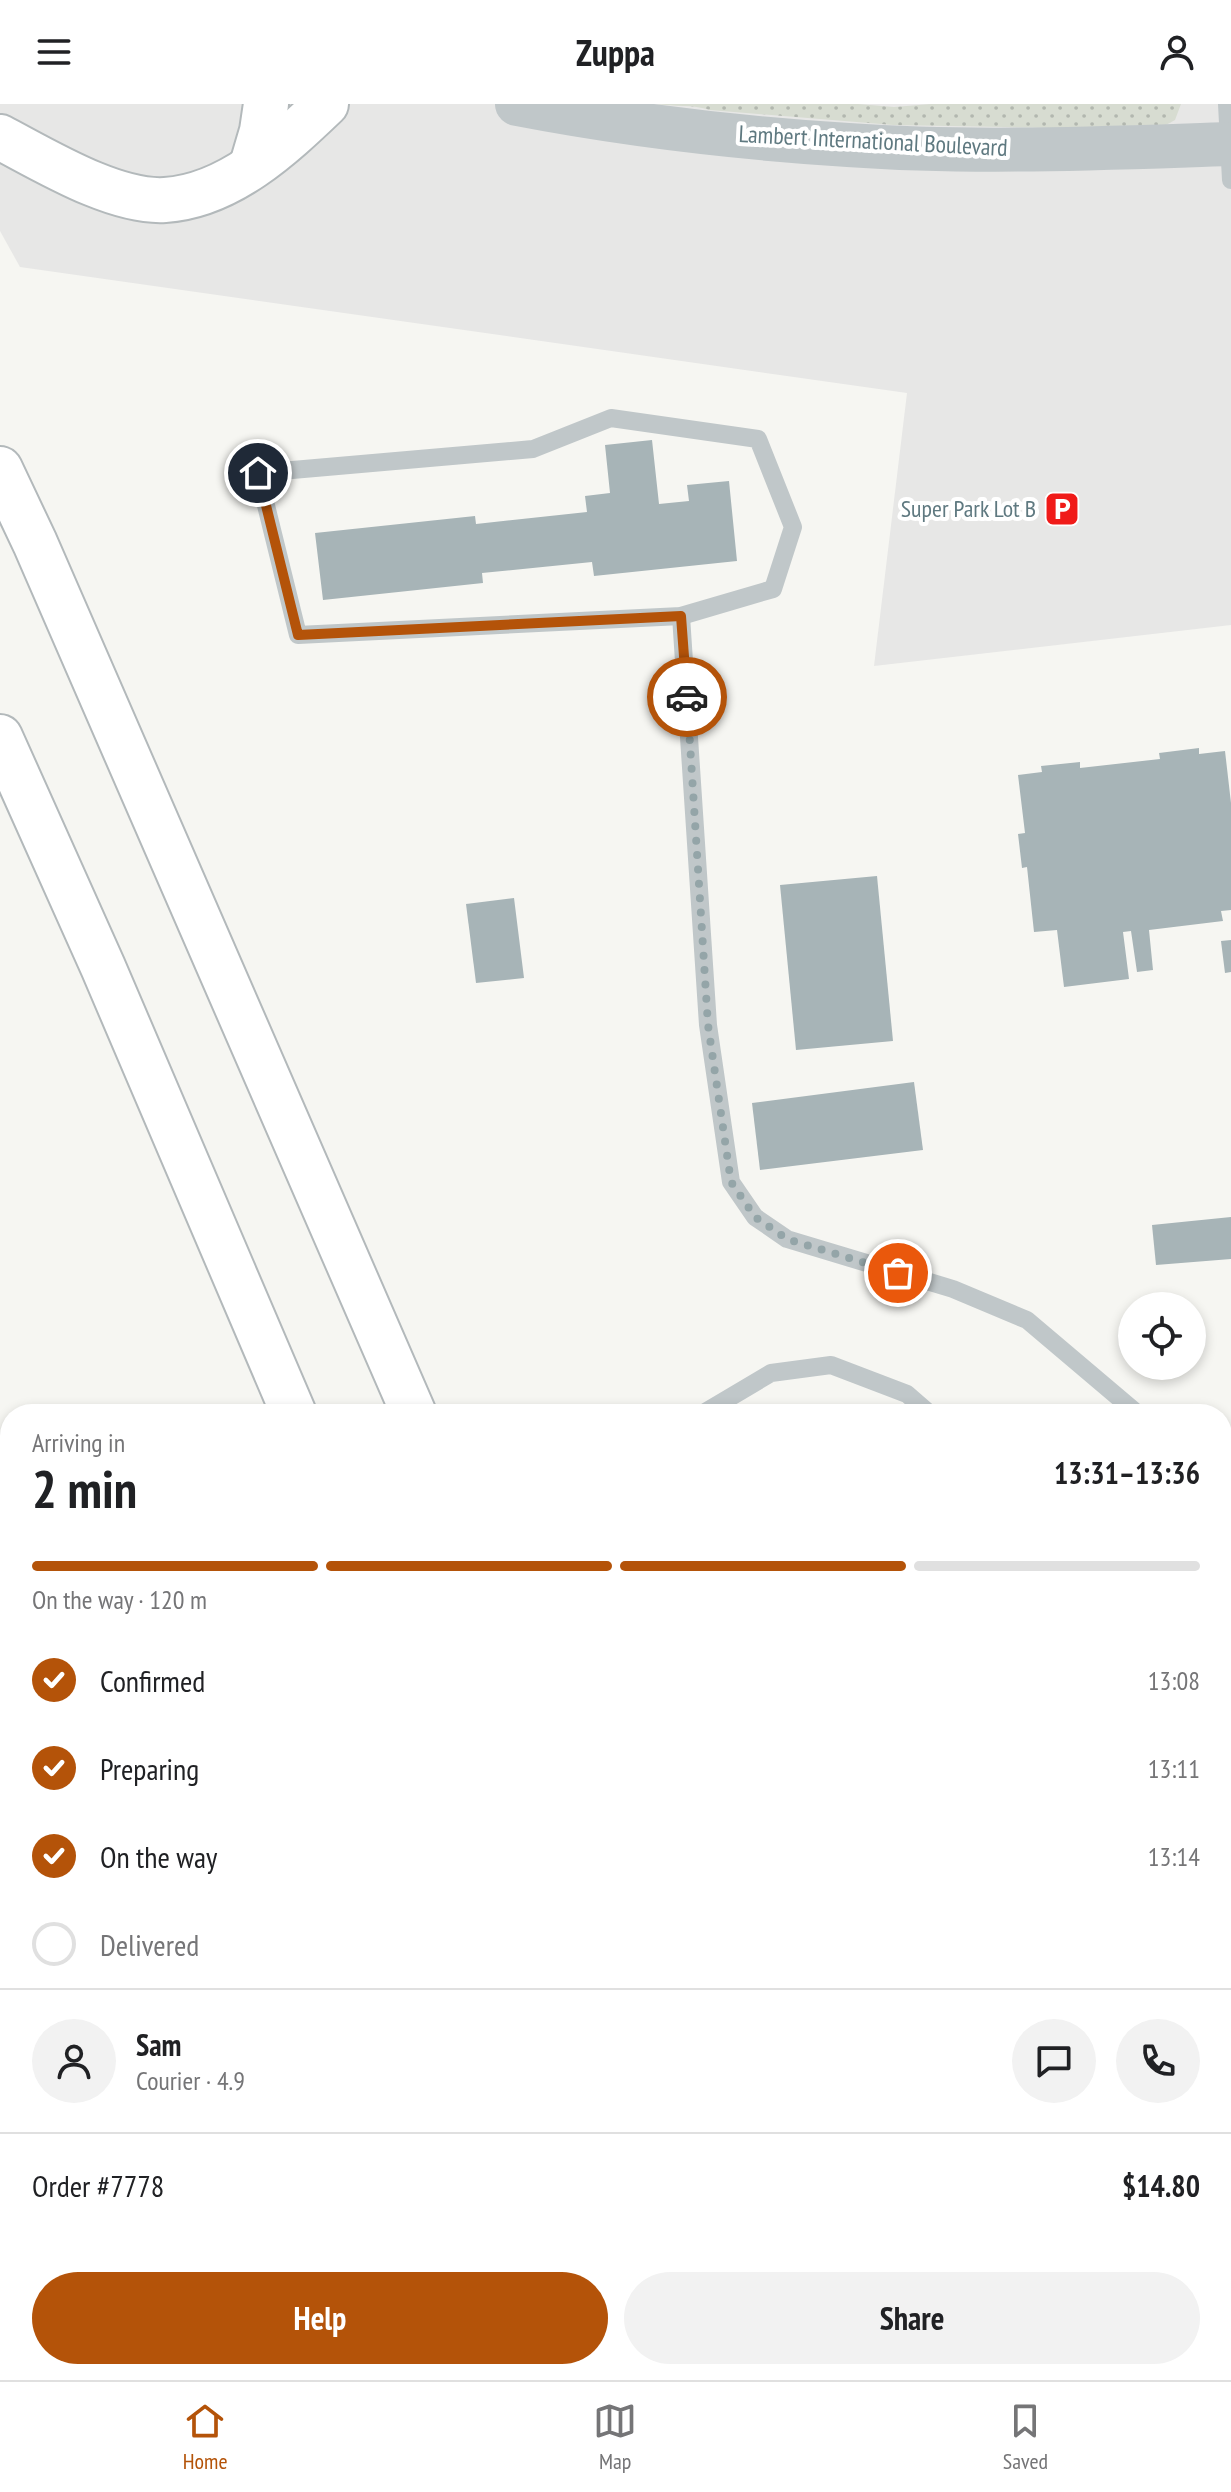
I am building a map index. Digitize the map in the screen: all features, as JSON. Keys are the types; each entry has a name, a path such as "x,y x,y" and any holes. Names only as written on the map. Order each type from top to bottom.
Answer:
{"highway":[{"path":"252,165 266,104"},
{"path":"0,137 103,187 137,197 164,200 226,183 294,134 326,104"},
{"path":"0,469 410,1404"},
{"path":"0,737 109,981 290,1404"}],"street":[{"name":"Lambert International Boulevard","path":"517,104 663,128 850,146 964,149 1229,143"}],"lane":[{"path":"611,418 758,439 793,527 773,589 681,616 298,635 258,473 533,449 611,418"},
{"path":"681,616 708,1025 731,1182 755,1217 787,1239 953,1289 1027,1320 1126,1404"},
{"path":"719,1404 771,1373 831,1365 907,1394 918,1404"}],"shaded area":[{"path":"0,104 1231,104 1231,625 874,666 907,393 20,267 0,231"},
{"path":"656,104 858,104 894,107 931,104 1181,104 1175,120 1164,126 1054,128 893,125"}],"building":[{"path":"652,440 659,504 689,501 687,485 729,481 737,561 594,576 592,562 482,573 483,583 323,600 315,533 475,516 476,524 587,512 585,496 610,493 605,445"},
{"path":"1199,748 1199,754 1225,751 1231,803 1231,910 1221,911 1223,921 1149,930 1153,970 1137,972 1131,931 1123,932 1129,979 1064,987 1057,930 1034,932 1027,867 1022,868 1018,834 1025,833 1018,775 1042,772 1041,766 1080,762 1080,768 1160,759 1159,753"},
{"path":"877,876 893,1041 796,1050 780,885"},
{"path":"514,898 524,978 476,983 466,904"},
{"path":"1231,940 1231,972 1225,973 1221,941"},
{"path":"914,1082 923,1150 760,1170 752,1103"},
{"path":"1231,1217 1231,1259 1156,1265 1152,1225"}],"way so far":[{"path":"687,697 708,1025 731,1182 755,1217 787,1239 898,1273"}],"place":[{"name":"Super Park Lot B","path":"1062,509"}],"route":[{"path":"258,473 298,635 681,616 687,697"}]}
